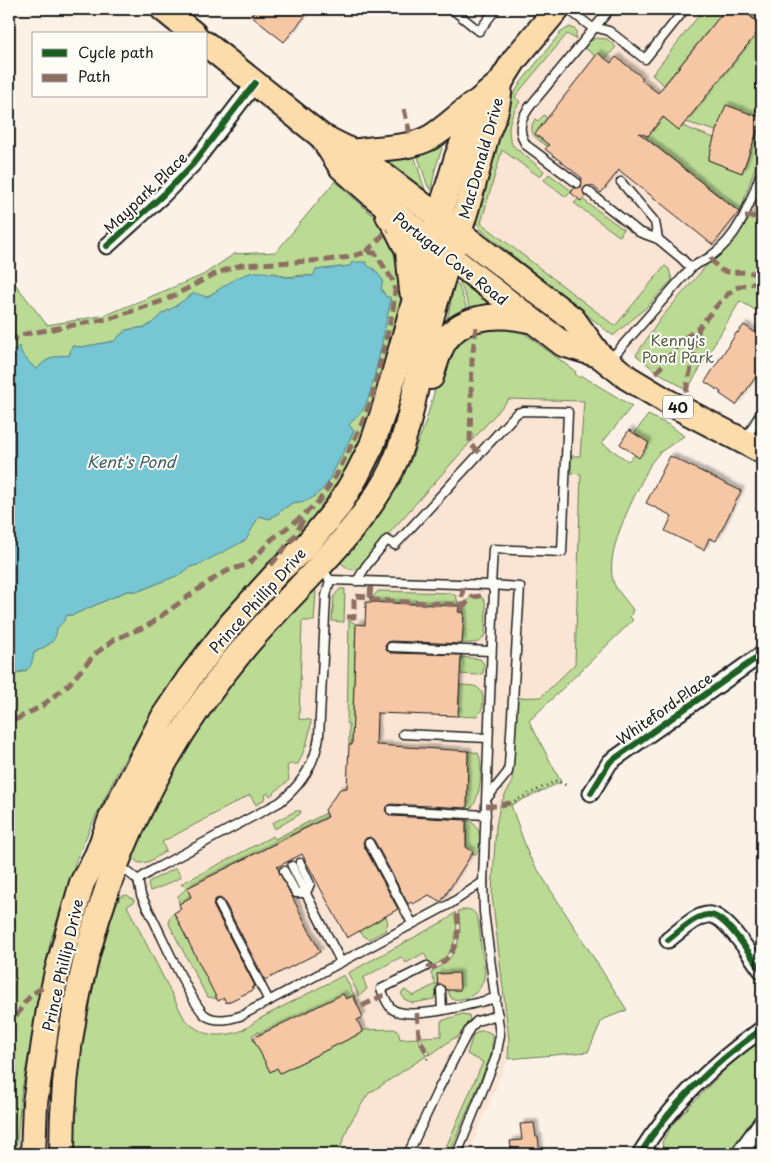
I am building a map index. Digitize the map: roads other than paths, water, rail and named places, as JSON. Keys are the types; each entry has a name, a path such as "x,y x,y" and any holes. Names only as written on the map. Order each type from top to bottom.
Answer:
{"main road":[{"path":"164,9 192,32"},
{"name":"MacDonald Drive","path":"439,217 465,132 481,100 500,83 515,60 557,9"},
{"name":"Portugal Cove Road","path":"208,46 321,136 353,152 573,319 604,359 628,378 753,447"},
{"name":"MacDonald Drive","path":"459,232 487,132 497,106 500,83"},
{"path":"353,152 372,148 413,145 431,137 446,127 464,110 481,100"},
{"name":"Portugal Cove Road","path":"321,136 341,167 376,198 530,320 563,344 604,359"},
{"path":"376,198 396,227 408,251 413,305"},
{"name":"Prince Phillip Drive","path":"62,1154 66,1067 78,994 94,930 107,860 112,816 164,716 231,624 278,572 315,561 352,528 386,481 402,440 415,394 441,249 439,217"},
{"name":"Prince Phillip Drive","path":"315,561 338,507 372,445 390,392 413,305 441,249 459,232"},
{"path":"402,440 416,429 442,346 456,329 468,322 484,317 512,316 530,320"},
{"name":"Prince Phillip Drive","path":"33,1154 35,1103 50,1009 64,945 82,882 107,860"}],"street":[{"name":"Maypark Place","path":"107,246 163,195 193,164 254,83"},
{"name":"Whiteford Place","path":"591,793 610,762 762,654"},
{"path":"668,940 701,917 709,914 717,916 730,928 762,971"},
{"path":"641,1154 671,1109 687,1092 712,1069 762,1029"},
{"path":"739,1154 762,1122"}],"lane":[{"path":"452,9 478,30 496,9"},
{"path":"568,9 590,26 609,30 645,59 685,9"},
{"path":"578,183 526,145 522,138 521,121 530,106 610,9"},
{"path":"604,359 691,268 715,254 740,226 762,170"},
{"path":"621,182 655,222 658,239"},
{"path":"588,191 639,232 658,239 691,268"},
{"path":"753,447 762,410"},
{"path":"357,581 366,566 388,540 395,545 517,413 523,411 568,412 562,552 493,549 491,585 494,590 483,882 484,912 500,1035 496,1057 457,1154"},
{"path":"315,561 357,581 520,587 508,772 486,798"},
{"path":"138,880 151,871 280,802 294,790 304,776 314,757 319,737 326,596 315,561"},
{"path":"391,647 492,651"},
{"path":"403,734 488,738"},
{"path":"391,810 486,815"},
{"path":"369,843 412,923"},
{"path":"107,860 138,880 141,894 195,1001 203,1013 218,1020 230,1019 269,1001 450,904 483,882"},
{"path":"300,863 310,884 306,893"},
{"path":"292,866 341,962"},
{"path":"284,870 296,893 306,893"},
{"path":"219,904 269,1001"},
{"path":"427,966 381,989 392,1009 400,1012 415,1013 442,1010 496,998"},
{"path":"442,990 442,1010"},
{"path":"408,1154 441,1083 470,1028 477,1021 498,1015"},
{"path":"26,1154 28,1116 35,1103"}],"water":[{"name":"Kent's Pond","path":"352,262 366,262 368,266 374,269 383,280 381,289 386,297 390,297 390,304 370,392 362,411 349,425 354,431 326,486 314,497 306,501 292,503 270,519 259,516 246,540 200,564 190,567 181,574 139,591 127,591 73,615 67,615 57,628 55,638 50,644 34,653 29,668 9,676 9,355 19,346 22,354 36,370 51,358 64,355 69,356 72,346 82,347 114,341 126,330 146,327 163,313 194,293 207,297 249,273 263,272 286,277 313,276 316,270 350,266"}],"park label":[{"name":"Kenny's Pond Park","path":"678,348"}]}
